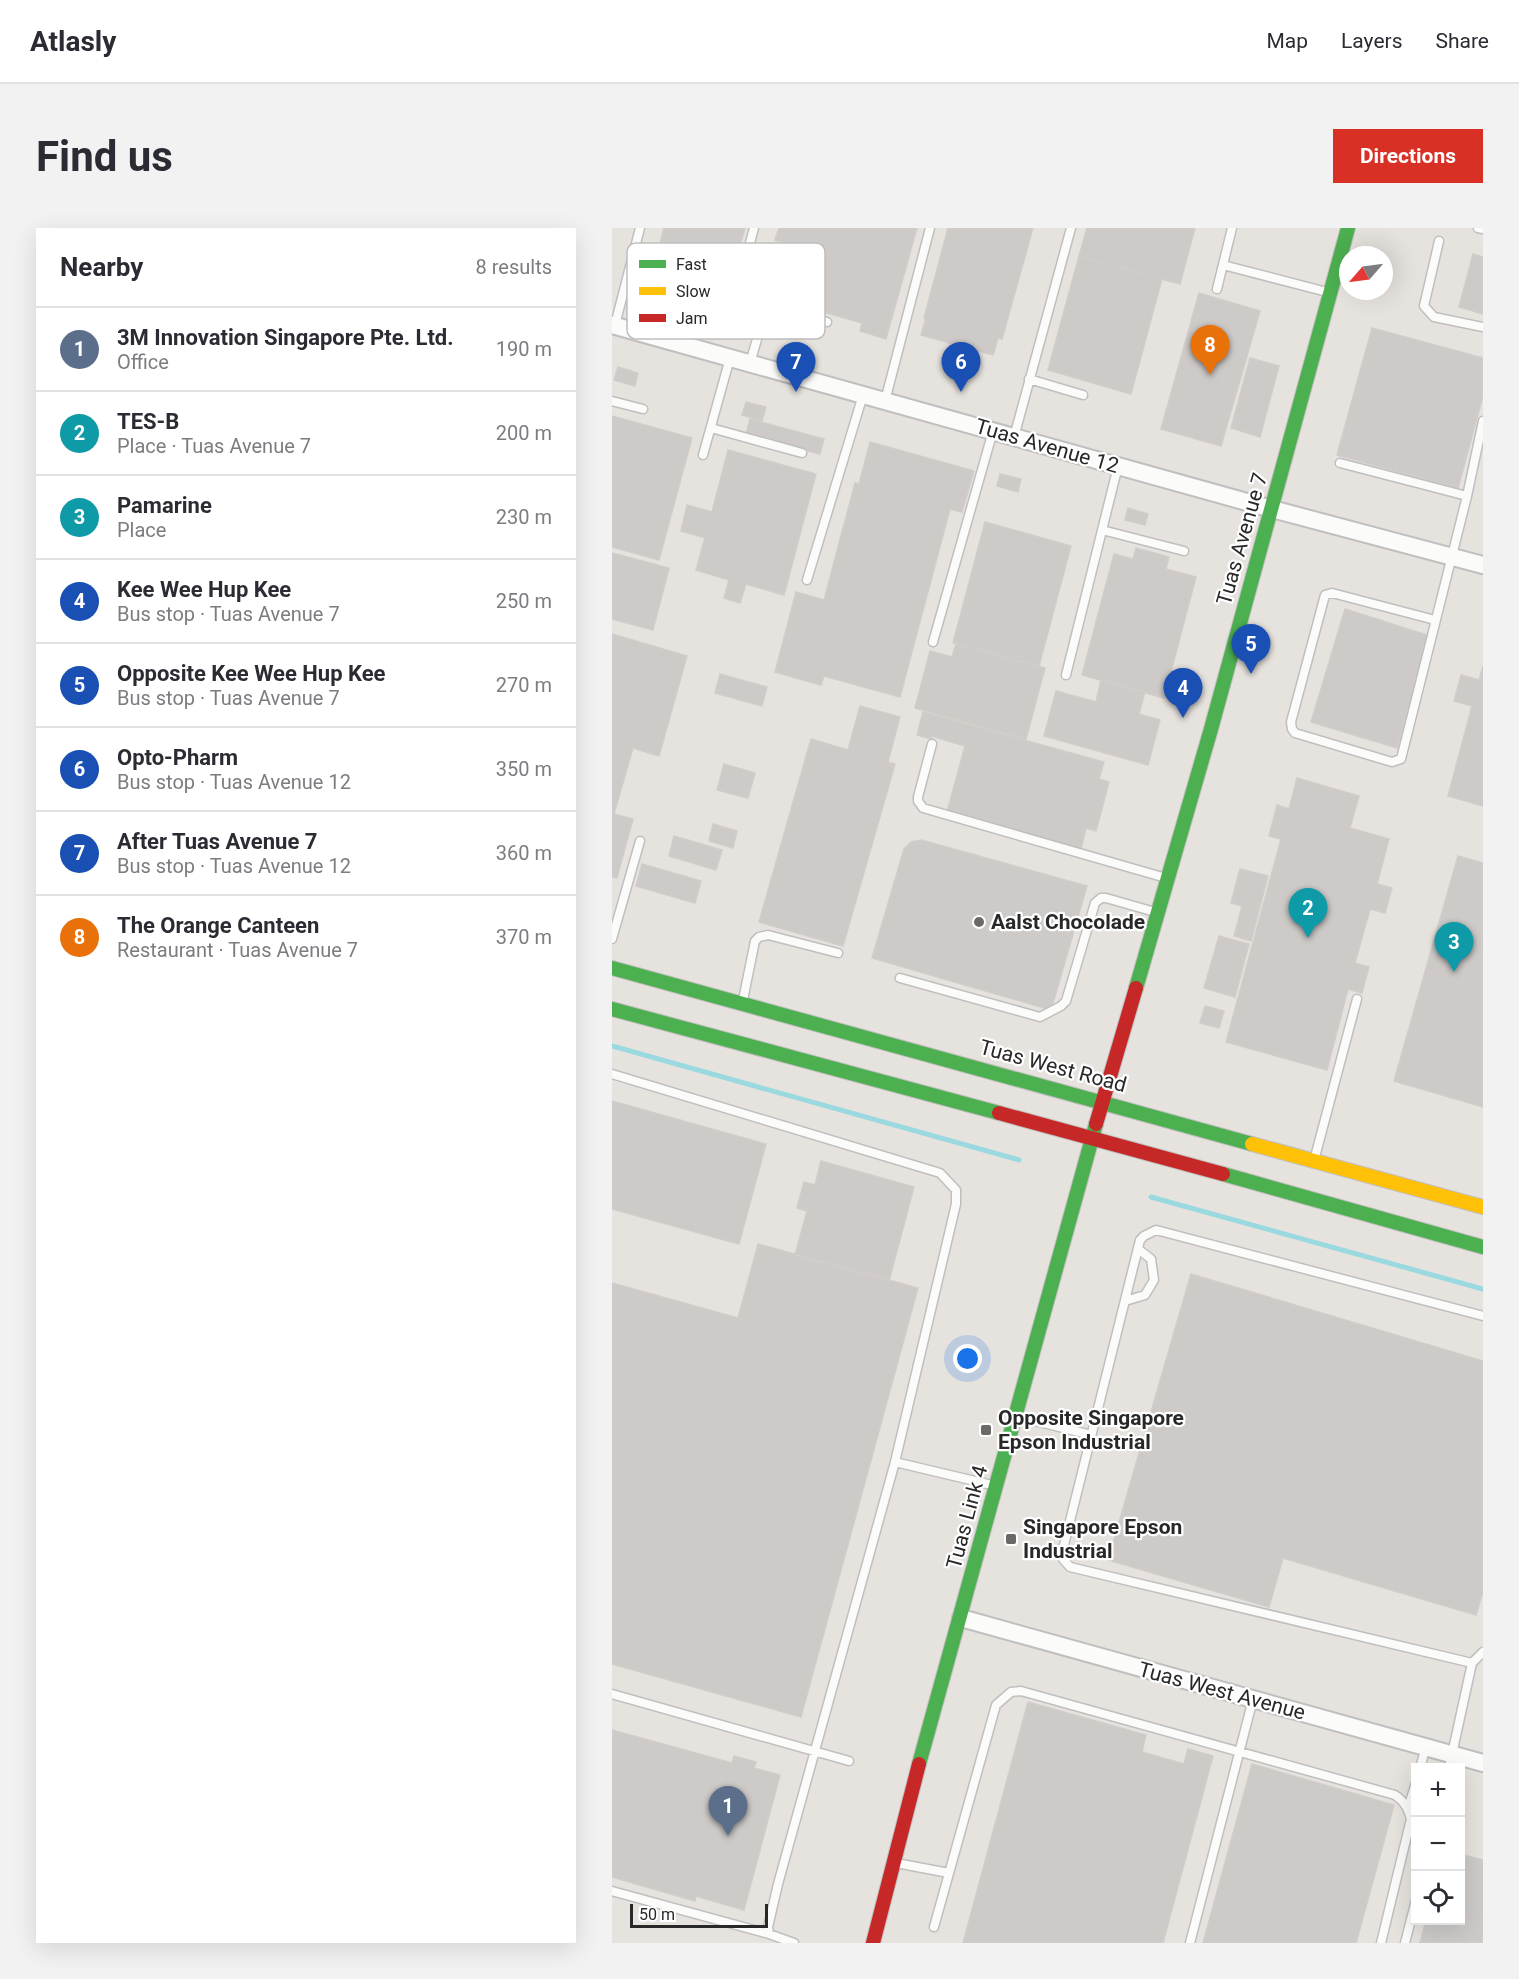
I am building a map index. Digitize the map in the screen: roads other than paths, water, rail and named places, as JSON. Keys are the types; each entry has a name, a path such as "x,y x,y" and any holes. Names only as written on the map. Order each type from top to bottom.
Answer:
{"main road":[{"name":"Tuas Avenue 7","path":"1102,1102 1272,509 1348,228"},
{"name":"Tuas West Road","path":"612,968 1483,1206"},
{"path":"612,1009 1092,1138 1483,1247"},
{"name":"Tuas Link 4","path":"873,1943 927,1734 961,1618 1102,1102"}],"street":[{"name":"Tuas Avenue 12","path":"663,339 1483,566"},
{"name":"Tuas West Avenue","path":"961,1618 1426,1747 1450,1761 1483,1763"}],"lane":[{"path":"636,243 640,228"},
{"path":"750,243 754,228"},
{"path":"885,401 930,228"},
{"path":"1014,437 1071,228"},
{"path":"1217,289 1232,228"},
{"path":"1478,228 1483,229"},
{"path":"1439,241 1424,306 1434,316 1483,327"},
{"path":"1223,265 1330,292"},
{"path":"613,325 627,277"},
{"path":"750,363 757,339"},
{"path":"703,455 730,358"},
{"path":"1029,379 1083,394"},
{"path":"807,580 863,395"},
{"path":"612,401 643,409"},
{"path":"1435,620 1332,592 1325,595 1291,722 1295,733 1392,762 1401,759 1435,620 1450,556 1467,496 1483,421"},
{"path":"711,428 802,453"},
{"path":"933,642 993,431"},
{"path":"1340,463 1467,496"},
{"path":"1066,675 1118,466"},
{"path":"1102,530 1184,551"},
{"path":"932,744 918,797 923,808 1166,878"},
{"path":"612,939 640,842"},
{"path":"900,978 1040,1017 1066,1001 1095,903 1098,900 1106,898 1156,912"},
{"path":"742,1003 755,941 759,937 768,935 838,953"},
{"path":"1314,1160 1357,999"},
{"path":"612,1074 940,1173 956,1190 956,1204 895,1462 778,1884 768,1927 769,1934"},
{"path":"1472,1663 1070,1567 1063,1559 1062,1553 1140,1240 1144,1236 1156,1230 1483,1316"},
{"path":"1125,1301 1145,1295 1154,1280 1151,1259 1138,1249"},
{"path":"1015,1416 1091,1435"},
{"path":"895,1462 996,1486"},
{"path":"1450,1761 1472,1663 1483,1652"},
{"path":"934,1927 996,1705 1011,1692 1021,1691 1395,1795 1408,1808 1411,1819 1381,1943"},
{"path":"612,1694 849,1761"},
{"path":"1190,1943 1253,1699"},
{"path":"1421,1763 1426,1747"},
{"path":"1408,1808 1411,1799"},
{"path":"894,1863 949,1873"},
{"path":"612,1891 794,1943"},
{"path":"1405,1943 1411,1920"}],"waterway":[{"path":"612,1046 1019,1160"},
{"path":"1151,1197 1483,1289"}],"place":[{"name":"The Orange Canteen","path":"1210,375"},
{"name":"After Tuas Avenue 7","path":"796,392"},
{"name":"Opto-Pharm","path":"961,392"},
{"name":"Opposite Kee Wee Hup Kee","path":"1251,674"},
{"name":"Kee Wee Hup Kee","path":"1183,718"},
{"name":"Aalst Chocolade","path":"979,922"},
{"name":"TES-B","path":"1308,938"},
{"name":"Pamarine","path":"1454,972"},
{"name":"Opposite Singapore Epson Industrial","path":"986,1430"},
{"name":"Singapore Epson Industrial","path":"1011,1539"},
{"name":"3M Innovation Singapore Pte. Ltd.","path":"728,1836"}]}
